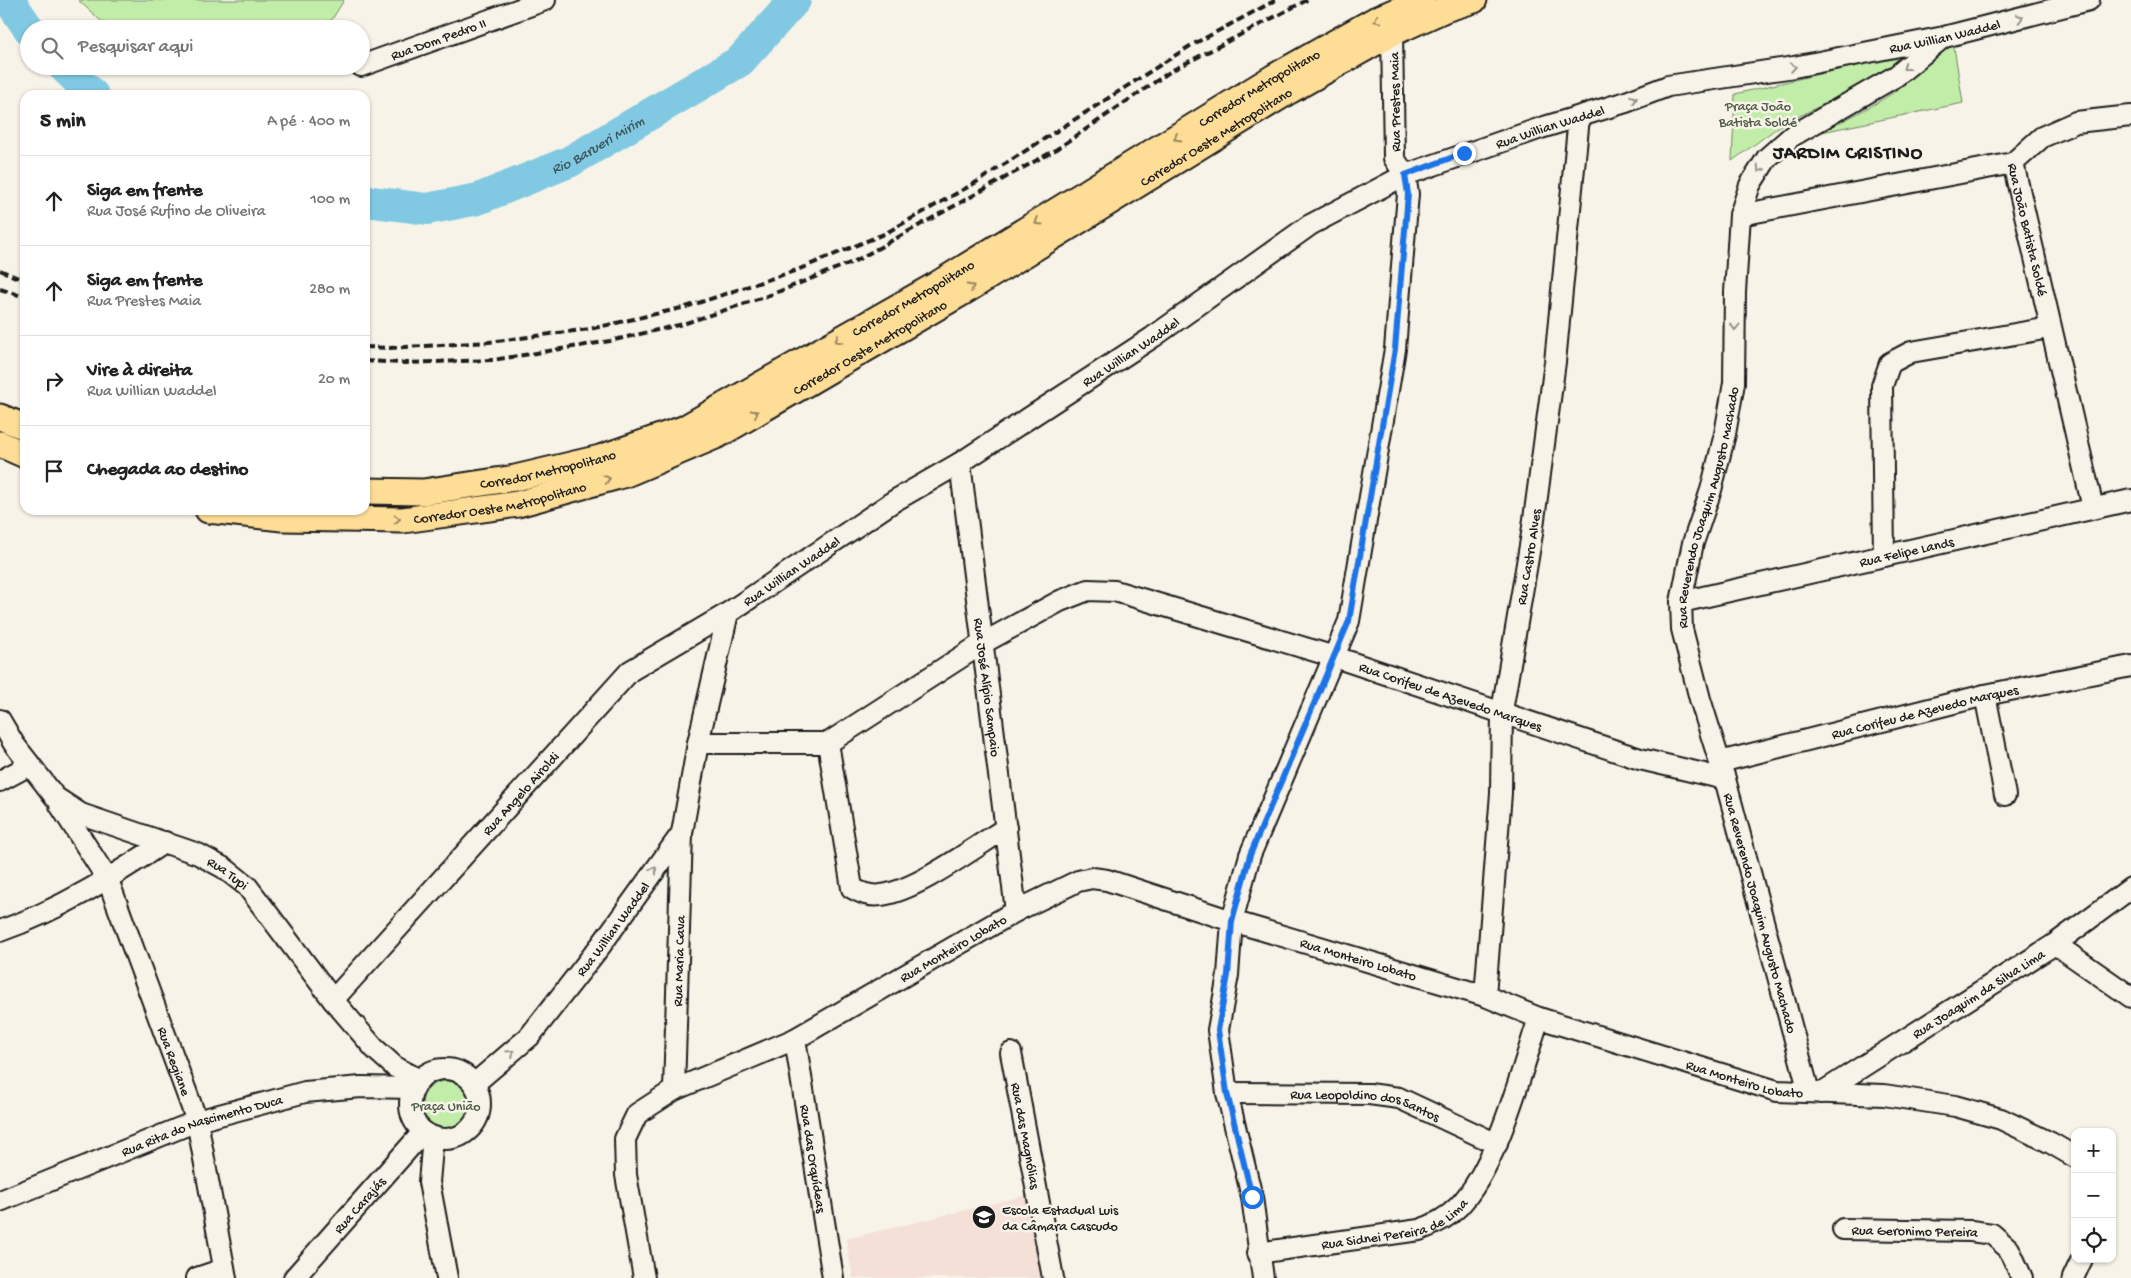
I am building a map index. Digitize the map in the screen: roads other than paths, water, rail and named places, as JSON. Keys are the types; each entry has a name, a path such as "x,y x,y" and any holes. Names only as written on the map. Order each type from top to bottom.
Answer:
{"main road":[{"name":"Corredor Metropolitano","path":"370,491 423,492 515,478 600,458 683,429 936,285 1274,77 1377,20 1422,0"},
{"path":"1392,33 1417,11 1442,0"},
{"name":"Corredor Oeste Metropolitano","path":"254,515 282,518 403,520 518,504 626,474 718,435 965,291 1289,91 1392,33 1445,10 1474,0"},
{"path":"0,417 20,424"},
{"path":"0,444 20,453"}],"street":[{"name":"Rua Dom Pedro II","path":"370,63 545,0"},
{"name":"Rua Willian Waddel","path":"474,1084 529,1037 601,945 682,834 698,743 728,613 894,501 960,463 1153,337 1310,225 1405,175 1626,102 1668,86 1794,67 1944,37 2089,0"},
{"name":"Rua Prestes Maia","path":"1264,1278 1258,1253 1252,1197 1227,1093 1218,1030 1228,975 1232,921 1250,855 1276,788 1335,657 1349,621 1358,578 1395,349 1408,194 1405,175 1394,158 1392,33"},
{"name":"Rua Reverendo Joaquim Augusto Machado","path":"1815,1092 1700,699 1682,629 1681,602 1693,543 1711,490 1725,434 1734,383 1735,292 1740,216 1750,185 1767,158 1792,136 1896,76 1944,37"},
{"path":"2013,163 2042,137 2076,122 2131,116"},
{"name":"Rua Castro Alves","path":"1486,996 1500,793 1502,711 1532,534 1554,371 1579,117"},
{"name":"Rua João Batista Soldé","path":"1740,216 2013,163 2093,508"},
{"path":"1884,556 1882,386 1890,363 1911,352 2050,328"},
{"name":"Rua José Alípio Sampaio","path":"960,463 1016,911"},
{"name":"Rua Felipe Lands","path":"1681,602 2131,500"},
{"name":"Rua Corifeu de Azevedo Marques","path":"828,743 983,643 1060,601 1088,590 1115,591 1335,657 1415,685 1502,711 1640,759 1722,770 1985,695 2131,666"},
{"name":"Rua Angelo Airoldi","path":"333,1000 630,671 728,613"},
{"path":"1985,695 2005,795"},
{"name":"Rua Tupi","path":"0,720 30,765 55,797 81,814 198,854 224,868 247,886 333,1000 374,1049 417,1084"},
{"path":"698,743 828,743 852,888 863,894 881,895 914,884 1006,828"},
{"path":"0,781 30,765"},
{"name":"Rua Regiane","path":"55,797 108,880 197,1121 225,1273"},
{"name":"Rua Maria Cava","path":"674,1090 682,834"},
{"path":"0,931 38,918 108,880 165,842"},
{"name":"Rua Monteiro Lobato","path":"644,1278 626,1175 625,1140 637,1114 674,1090 795,1039 1016,911 1078,881 1092,878 1107,880 1232,921 1486,996 1539,1018 1777,1091 1884,1095 1955,1106 2001,1120 2051,1142 2071,1154"},
{"name":"Rua Joaquim da Silva Lima","path":"1815,1092 2055,944 2131,888"},
{"path":"2055,944 2131,997"},
{"name":"Rua Sidnei Pereira de Lima","path":"1258,1253 1419,1230 1434,1225 1447,1217 1469,1195 1497,1144 1539,1018"},
{"name":"Rua das Orquídeas","path":"795,1039 832,1278"},
{"name":"Rua das Magnólias","path":"1011,1053 1053,1278"},
{"path":"437,1070 458,1072 474,1084 479,1094 480,1105 473,1126 455,1138 428,1134 412,1118 410,1108 417,1084 437,1070"},
{"name":"Rua Rita do Nascimento Duca","path":"0,1201 197,1121 305,1092 417,1084"},
{"name":"Rua Leopoldino dos Santos","path":"1227,1093 1369,1094 1399,1098 1497,1144"},
{"path":"428,1134 429,1182 446,1278"},
{"name":"Rua Carajás","path":"294,1278 428,1134"},
{"name":"Rua Geronimo Pereira","path":"1843,1229 1971,1231 1992,1234 2010,1248 2022,1278"},
{"path":"2073,1278 2080,1263"},
{"path":"197,1278 225,1273"}],"waterway":[{"name":"Rio Barueri Mirim","path":"9,0 23,20"},
{"name":"Rio Barueri Mirim","path":"370,202 427,209 478,199 569,162 740,61 795,0"},
{"name":"Rio Barueri Mirim","path":"72,75 88,90"}],"railway":[{"path":"370,347 390,348 489,342 590,329 686,307 797,270 886,233 975,183 1190,46 1276,0"},
{"path":"370,361 404,363 493,360 610,341 683,324 770,295 855,261 1057,149 1171,71 1307,0"},
{"path":"0,270 20,279"},
{"path":"0,289 20,295"}],"place":[{"name":"Escola Estadual Luis da Câmara Cascudo","path":"984,1217"}],"district":[{"name":"JARDIM CRISTINO","path":"1848,151"}],"park label":[{"name":"Praça João Batista Soldé","path":"1758,114"},
{"name":"Praça União","path":"446,1105"}]}
